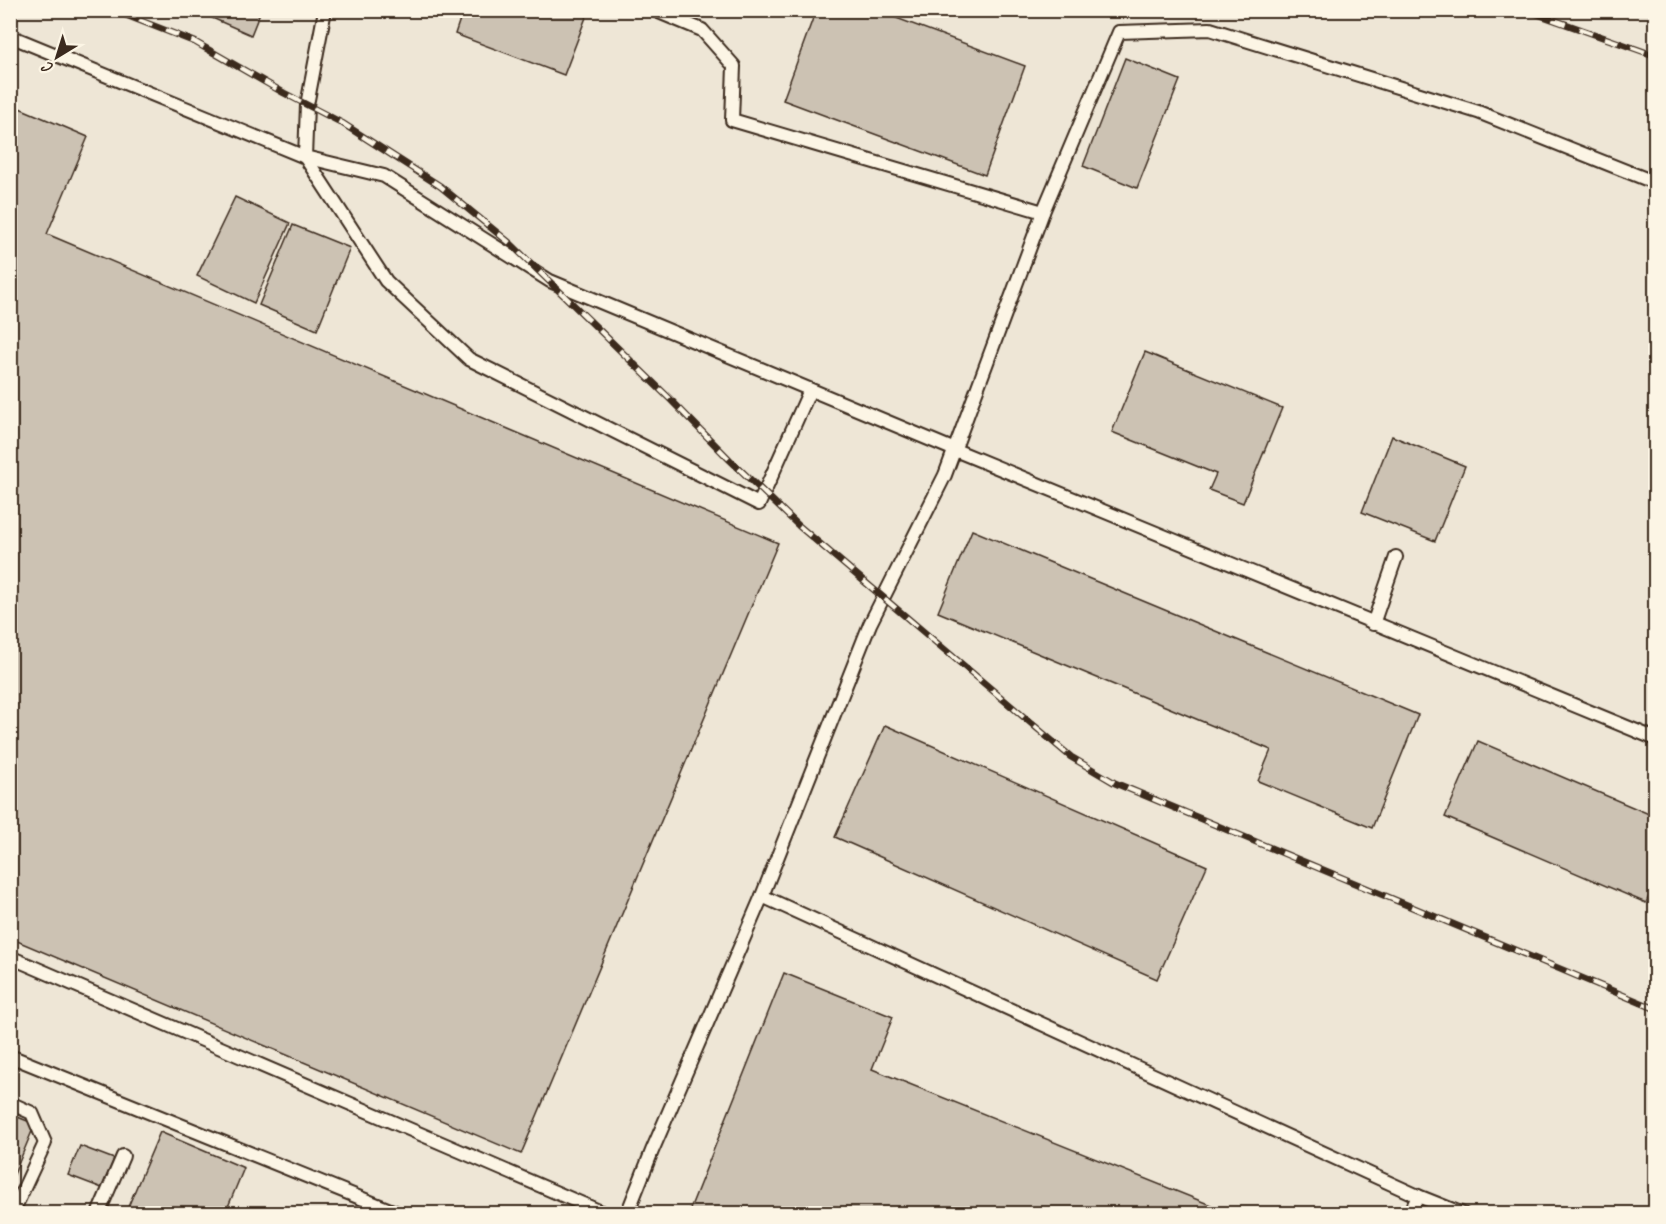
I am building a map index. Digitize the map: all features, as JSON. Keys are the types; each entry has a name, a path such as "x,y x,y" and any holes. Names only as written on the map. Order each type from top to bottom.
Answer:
{"lane":[{"path":"325,10 307,105 305,157 386,281 469,359 759,504 810,390"},
{"path":"654,10 702,30 734,66 732,120 1043,212"},
{"path":"627,1214 762,896 870,624 945,475 1043,212 1119,32 1210,29 1478,112 1656,183"},
{"path":"10,36 305,157 384,176 550,281 1656,740"},
{"path":"1372,624 1396,557"},
{"path":"762,896 1418,1196 1463,1214"},
{"path":"10,957 606,1214"},
{"path":"10,1056 400,1214"},
{"path":"10,1103 32,1113 45,1143 12,1214"},
{"path":"98,1214 123,1156"},
{"path":"1410,1214 1418,1196"}],"shaded area":[{"path":"10,11 1655,11 1655,1213 11,1213"}],"building":[{"path":"194,10 261,10 251,35"},
{"path":"463,10 585,10 588,12 564,75 455,34"},
{"path":"816,10 875,10 1025,66 985,175 783,100"},
{"path":"1125,58 1180,80 1137,188 1083,166"},
{"path":"10,104 88,137 47,234 778,543 521,1154 10,938"},
{"path":"235,197 290,223 254,303 197,276"},
{"path":"293,225 350,248 317,330 259,305"},
{"path":"1145,352 1282,408 1243,503 1209,490 1216,474 1112,432"},
{"path":"1392,436 1465,466 1435,541 1362,512"},
{"path":"972,530 1418,715 1372,828 1258,781 1271,750 938,612"},
{"path":"885,725 1207,866 1157,979 835,837"},
{"path":"1478,741 1656,817 1656,880 1646,903 1445,817"},
{"path":"784,973 893,1017 872,1069 1233,1214 688,1214"},
{"path":"10,1114 35,1124 10,1184"},
{"path":"160,1132 244,1168 225,1214 125,1214"},
{"path":"80,1146 114,1159 102,1188 68,1175"}],"railway":[{"path":"113,10 195,42 342,123 440,186 511,244 799,526 1071,757 1115,783 1656,1009"},
{"path":"1526,10 1656,56"}]}
